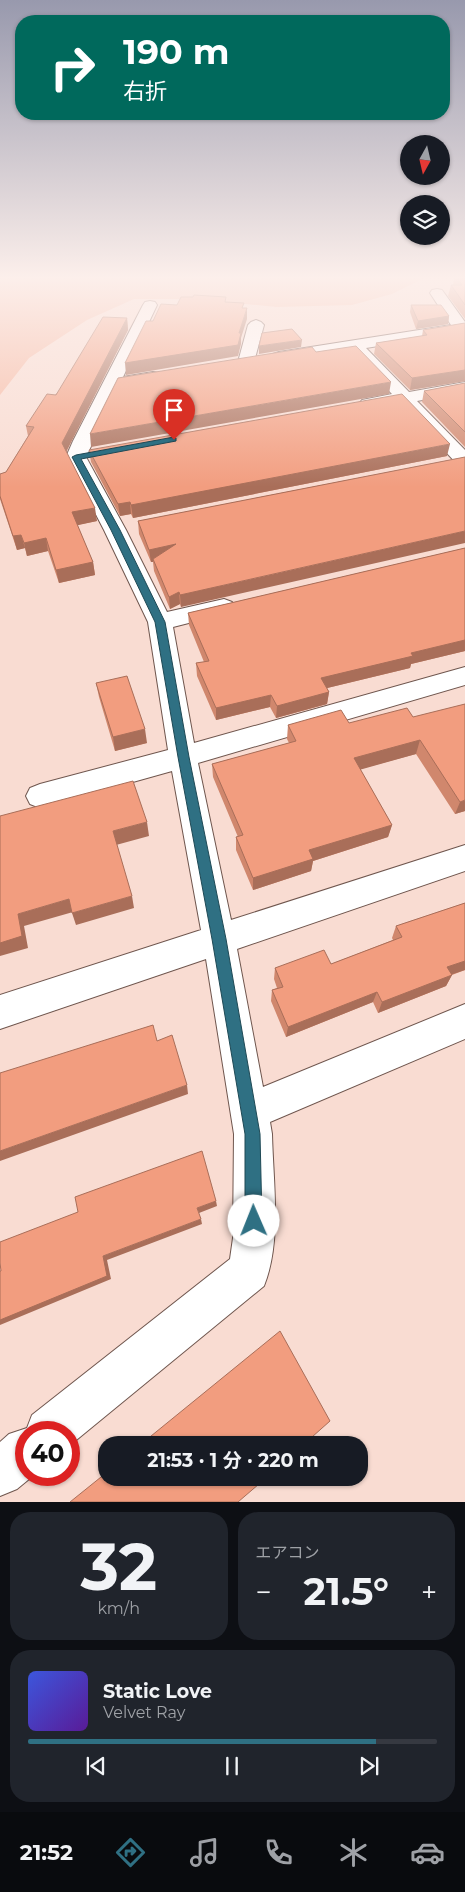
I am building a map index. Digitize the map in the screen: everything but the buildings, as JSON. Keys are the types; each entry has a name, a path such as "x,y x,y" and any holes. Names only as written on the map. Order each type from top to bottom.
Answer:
{"street":[{"path":"62,1421 249,1271 254,1238 252,1134 219,939 160,622 125,528 86,455 82,441 130,346"},
{"path":"246,346 237,364 348,346"},
{"path":"356,346 407,397 460,461"},
{"path":"111,384 169,375"},
{"path":"348,408 465,387"},
{"path":"160,622 246,602"},
{"path":"40,796 184,757 465,676"},
{"path":"0,1012 465,858"},
{"path":"248,1112 465,1022"},
{"path":"0,1472 15,1459"}],"shaded area":[{"path":"0,346 47,346 29,358 0,395"}],"route":[{"path":"174,440 76,457 115,530 160,622 219,939 252,1134 254,1221"}]}
